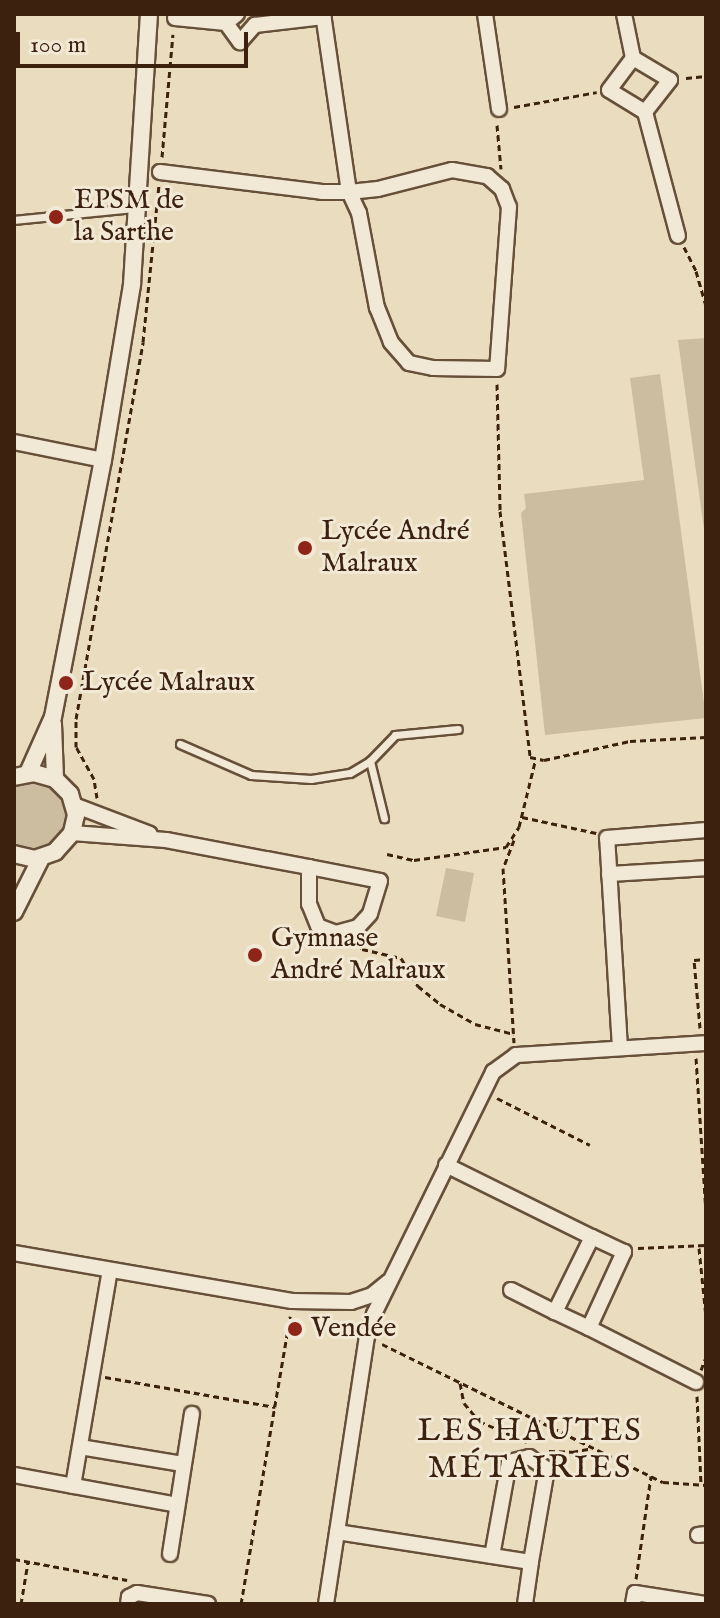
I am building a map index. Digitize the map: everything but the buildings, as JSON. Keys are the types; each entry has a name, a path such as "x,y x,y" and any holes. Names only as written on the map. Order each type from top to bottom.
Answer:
{"street":[{"path":"55,779 53,717 103,460 132,284 149,14"},
{"path":"485,14 499,109"},
{"path":"624,14 633,58 670,80 645,112"},
{"path":"160,172 322,192 349,192 378,189 452,170 478,172 495,181 507,198 510,231 497,369 433,368 409,363 391,342 377,308 359,213 349,192 324,15 250,20 240,42 232,19 175,18"},
{"path":"633,58 609,90 645,112 678,236"},
{"path":"14,442 103,460"},
{"path":"14,854 41,858 58,851 72,833 74,805 65,787 55,779 21,775 53,717"},
{"path":"74,805 166,840"},
{"path":"620,1048 607,838 706,830"},
{"path":"72,833 166,840 309,867 380,881 370,914 358,927 336,933 318,926 309,904 309,867"},
{"path":"14,912 41,858"},
{"path":"609,874 706,868"},
{"path":"326,1604 367,1337 392,1278 493,1072 516,1055 701,1043"},
{"path":"446,1165 624,1252 589,1328"},
{"path":"555,1312 592,1237"},
{"path":"14,1253 292,1301 351,1302 372,1295 392,1278"},
{"path":"73,1486 110,1270"},
{"path":"511,1290 696,1382"},
{"path":"170,1554 192,1414"},
{"path":"80,1447 183,1464"},
{"path":"492,1556 509,1462 529,1457 547,1469 525,1604"},
{"path":"14,1475 177,1505"},
{"path":"337,1532 531,1562"},
{"path":"634,1598 705,1604"},
{"path":"130,1600 208,1604"}],"lane":[{"path":"14,220 137,208"},
{"path":"180,744 233,768 278,779 339,776 370,761 395,735 458,729"},
{"path":"370,761 384,818"}],"path":[{"path":"670,80 706,76"},
{"path":"495,181 502,167 496,115 499,109 609,90"},
{"path":"678,236 696,271 706,306"},
{"path":"497,369 500,511 528,749 535,761 522,817 503,868 516,1055"},
{"path":"535,761 630,741 706,737"},
{"path":"522,817 588,829 607,838"},
{"path":"387,854 414,860 453,857 499,850 514,840"},
{"path":"358,927 362,949 401,958 418,986 440,1004 475,1024 514,1034"},
{"path":"706,959 694,960 701,1043 706,1214"},
{"path":"483,1090 590,1145"},
{"path":"624,1252 638,1248 699,1248 706,1245"},
{"path":"699,1248 706,1317"},
{"path":"241,1604 292,1301"},
{"path":"367,1337 663,1482 703,1485 696,1382"},
{"path":"92,1374 275,1407"},
{"path":"460,1383 464,1403 479,1421 551,1451 572,1452 592,1448"},
{"path":"634,1598 651,1476"},
{"path":"14,1559 126,1578 130,1600"},
{"path":"21,1604 28,1562"}],"shaded area":[{"path":"706,338 706,544 678,340"},
{"path":"660,374 706,718 545,735 521,513 526,508 524,494 644,480 630,378"},
{"path":"36,781 57,790 64,799 67,822 56,842 35,851 14,845 14,786"},
{"path":"446,868 474,873 465,922 436,916"}],"place":[{"name":"EPSM de la Sarthe","path":"56,217"},
{"name":"Lycée André Malraux","path":"305,548"},
{"name":"Lycée Malraux","path":"66,683"},
{"name":"Gymnase André Malraux","path":"255,955"},
{"name":"Vendée","path":"295,1329"}],"district":[{"name":"LES HAUTES MÉTAIRIES","path":"530,1452"}]}
